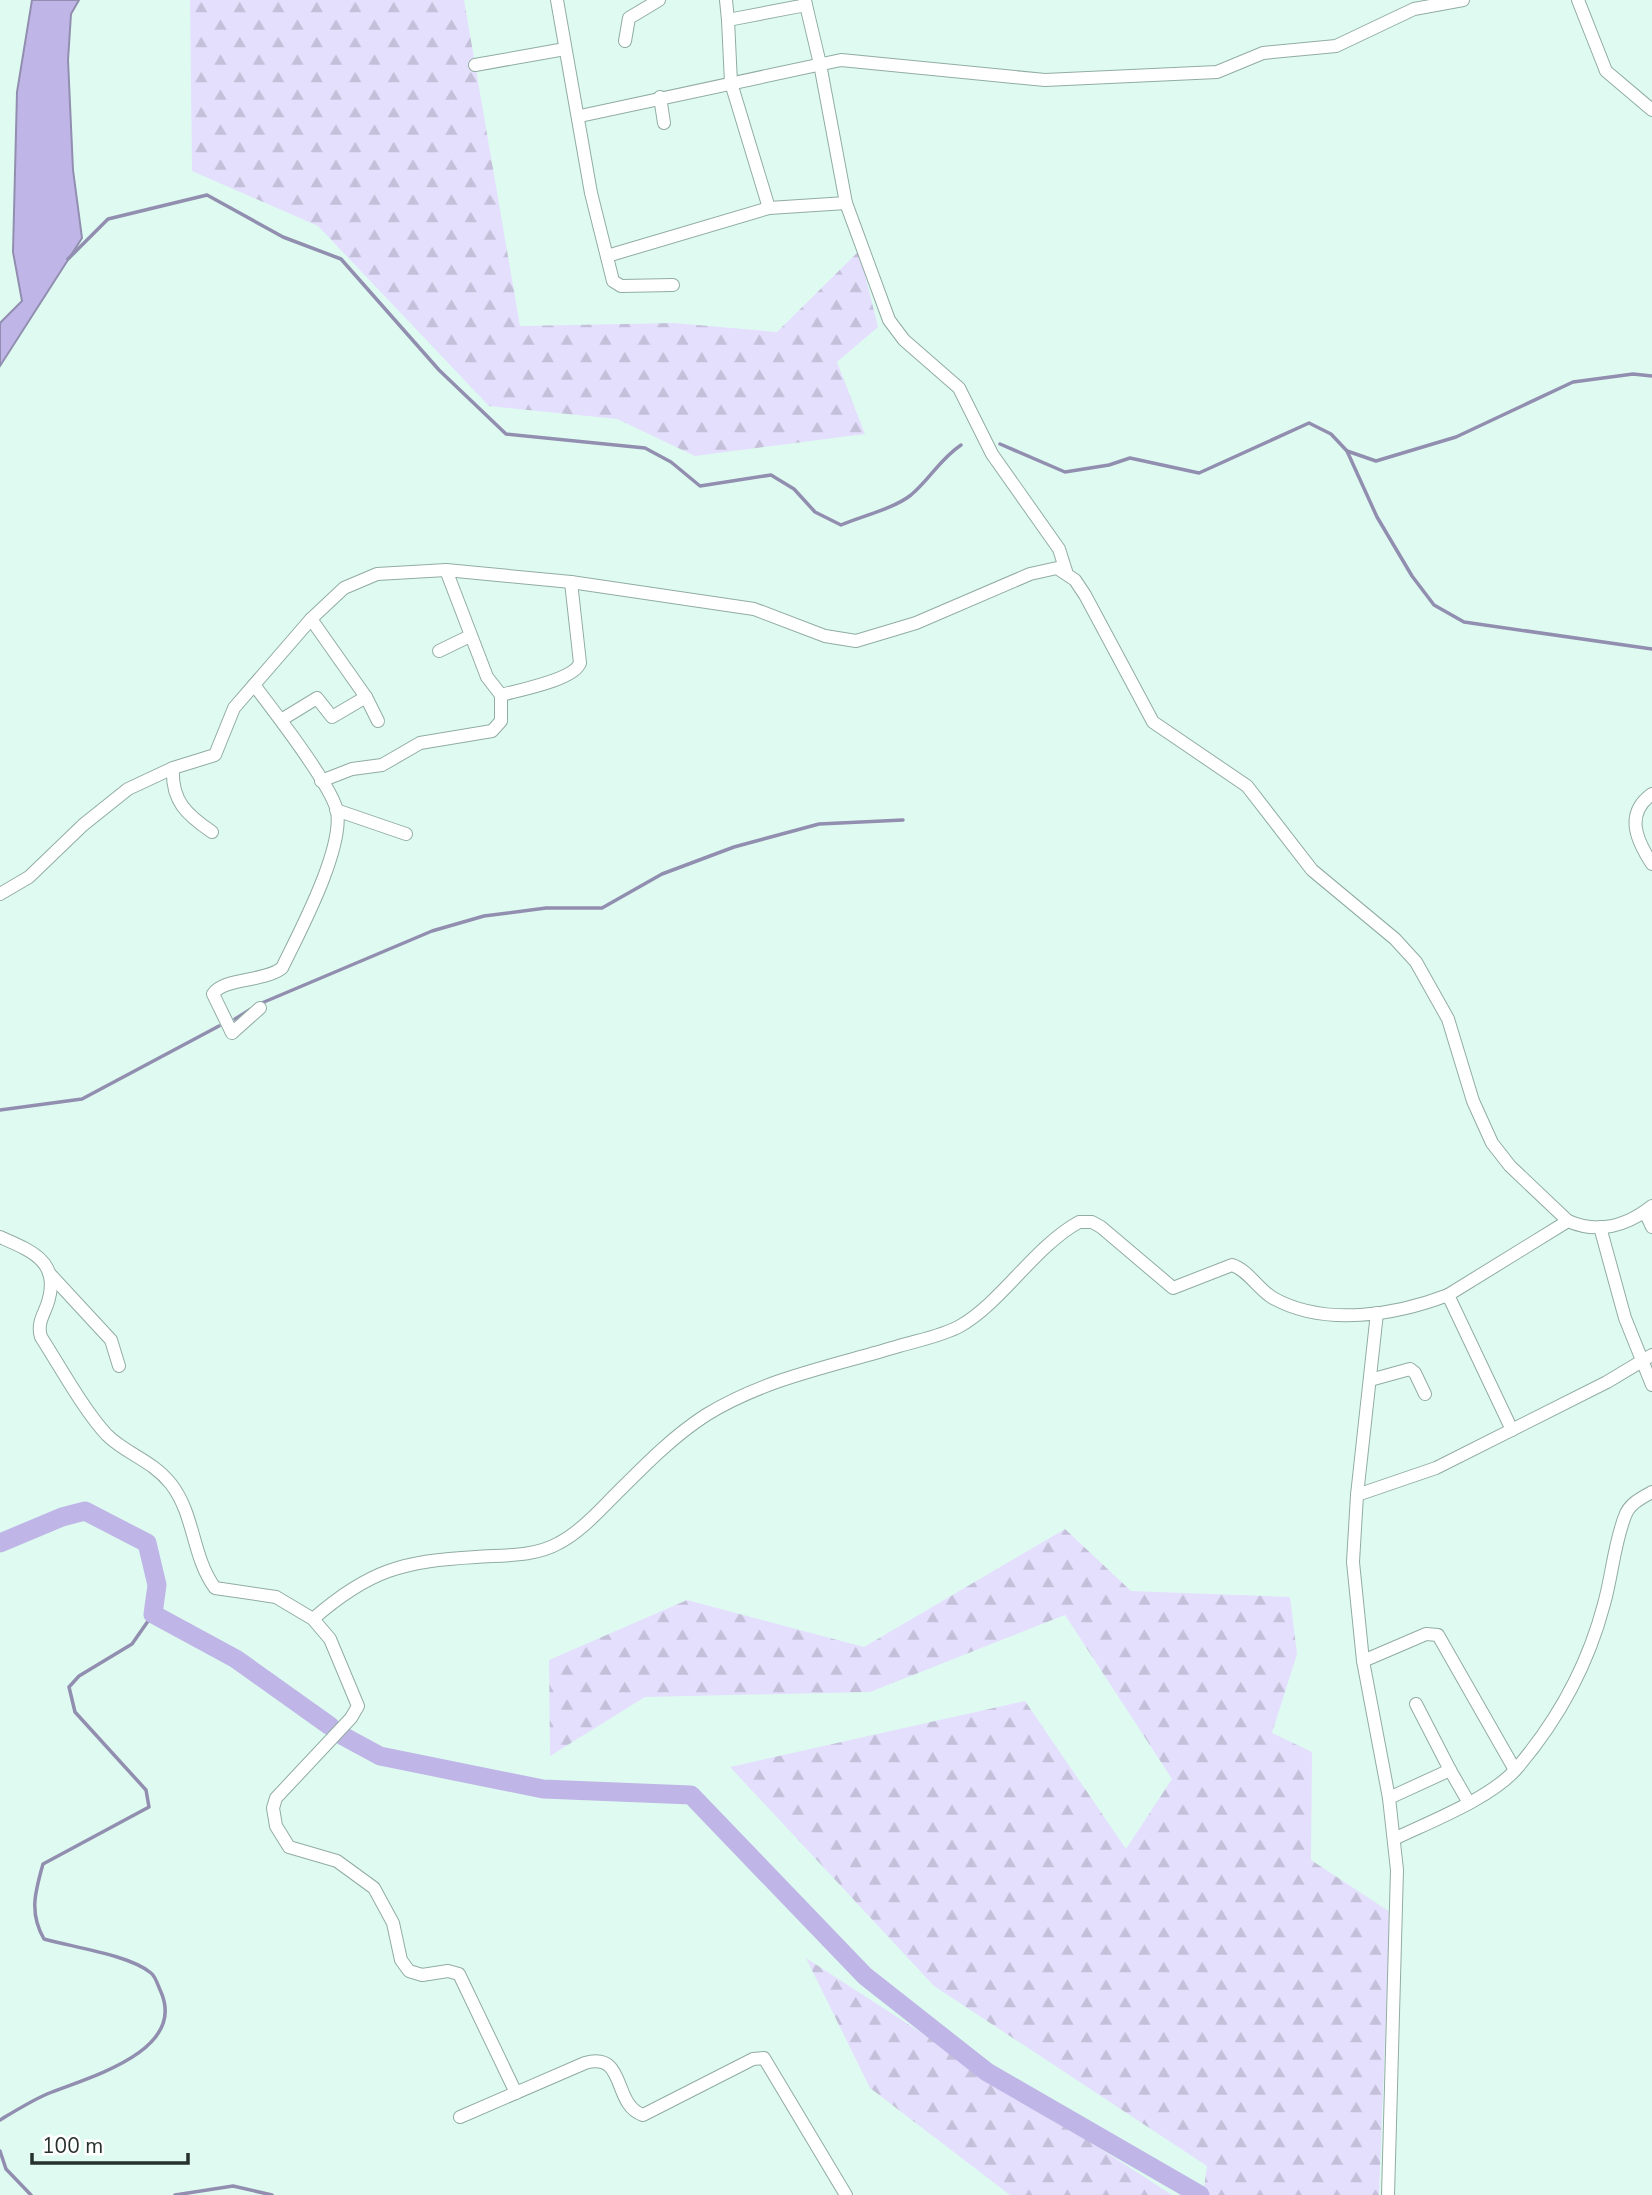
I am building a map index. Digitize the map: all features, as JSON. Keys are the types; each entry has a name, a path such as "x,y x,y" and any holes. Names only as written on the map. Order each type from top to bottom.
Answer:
{"street":[{"path":"557,0 580,116 591,193 613,281 618,285 673,285"},
{"path":"625,41 629,18 659,0"},
{"path":"726,0 731,83 769,208"},
{"path":"580,116 820,64 852,60 1045,80 1217,72 1258,54 1338,45 1414,9 1463,0"},
{"path":"1578,0 1606,71 1652,110"},
{"path":"728,20 776,5 806,2 846,203 889,320 904,340 959,388 992,454 1059,549 1066,571 1085,595 1153,722 1248,786 1312,870 1395,939 1416,962 1447,1018 1473,1101 1492,1143 1510,1166 1568,1221 1588,1229 1617,1225 1648,1209 1652,1227"},
{"path":"475,65 565,49"},
{"path":"660,97 664,123"},
{"path":"607,256 769,208 846,203"},
{"path":"0,894 29,877 113,799 144,780 173,768 200,762 217,753 228,717 254,685 311,619 344,589 360,580 404,571 446,570 571,582 754,609 825,636 861,641 916,623 1030,574 1053,568 1066,571"},
{"path":"321,781 352,769 379,766 420,743 492,731 501,721 501,695 487,677 446,570"},
{"path":"501,695 567,676 578,669 571,582"},
{"path":"311,619 366,696 377,721"},
{"path":"439,651 470,636"},
{"path":"254,685 281,720 321,781 336,810 336,836 331,852 304,923 282,968 251,981 220,986 214,994 232,1033 260,1008"},
{"path":"281,720 317,698 332,717 366,696"},
{"path":"173,768 173,789 180,805 189,816 212,832"},
{"path":"1652,794 1640,805 1635,819 1637,835 1652,864"},
{"path":"336,810 406,834"},
{"path":"313,1619 343,1593 368,1578 393,1568 534,1552 562,1542 603,1507 657,1453 706,1415 746,1392 794,1373 851,1361 959,1326 981,1310 1021,1268 1079,1222 1101,1227 1173,1287 1232,1265 1241,1269 1256,1286 1283,1303 1328,1314 1397,1312 1448,1295 1568,1221"},
{"path":"1600,1227 1621,1306 1646,1357 1652,1385"},
{"path":"0,1237 37,1254 49,1273 111,1340 118,1366"},
{"path":"49,1273 49,1297 39,1323 41,1336 105,1433 148,1462 170,1484 186,1508 212,1585 222,1592 257,1592 276,1597 313,1619 330,1639 358,1706 351,1718 276,1798 274,1815 279,1834 295,1850 337,1861 374,1888 393,1923 401,1960 409,1971 422,1975 448,1970 459,1974 516,2093"},
{"path":"1448,1295 1511,1430"},
{"path":"1377,1313 1357,1495 1353,1562 1363,1661 1389,1798 1397,1870 1388,2195"},
{"path":"1357,1495 1436,1468 1606,1382 1646,1357"},
{"path":"1370,1380 1410,1369 1415,1373 1425,1394"},
{"path":"1394,1839 1469,1803 1515,1770 1549,1726 1582,1668 1604,1606 1625,1514 1633,1504 1652,1492"},
{"path":"1363,1661 1430,1633 1438,1635 1515,1770"},
{"path":"1416,1704 1469,1803"},
{"path":"1389,1798 1450,1770"},
{"path":"460,2117 585,2063 604,2061 631,2109 643,2115 753,2059 764,2058 846,2195"}],"green space":[{"path":"190,0 464,0 520,326 674,323 777,332 859,251 878,327 837,362 865,434 695,456 617,419 489,406 318,226 192,171"},
{"path":"1065,1529 1131,1591 1290,1597 1297,1654 1272,1733 1312,1752 1311,1860 1390,1912 1379,2195 1203,2195 1207,2166 934,1986 730,1767 1025,1701 1126,1849 1172,1779 1065,1615 870,1692 645,1697 550,1756 549,1660 687,1600 864,1647"},
{"path":"806,1958 1172,2195 1010,2195 870,2088"}],"shaded area":[{"path":"32,0 79,0 71,14 68,60 73,170 82,238 0,366 0,323 22,301 13,252 17,92"}],"waterway":[{"path":"68,259 108,219 207,195 283,237 341,259 439,370 506,434 645,448 671,462 700,486 771,475 794,489 815,512 841,525 904,500 961,445"},
{"path":"1347,451 1376,461 1456,437 1573,382 1633,374 1652,376"},
{"path":"1000,444 1065,472 1109,465 1130,458 1199,473 1309,423 1331,434 1347,451 1377,517 1412,576 1434,605 1464,622 1652,649"},
{"path":"257,1005 432,931 484,916 546,908 602,908 662,874 734,847 819,824 903,820"},
{"path":"235,1019 251,1009"},
{"path":"0,1110 82,1099 219,1026"},
{"path":"0,1543 62,1517 85,1511 147,1543 157,1585 153,1614 236,1659 330,1726"},
{"path":"0,2120 41,2097 107,2071 147,2046 160,2031 165,2013 161,1992 151,1973 115,1956 44,1939 35,1911 43,1864 149,1807 146,1790 75,1712 69,1687 79,1676 132,1644 153,1614"},
{"path":"343,1736 380,1756 543,1789 691,1795 865,1976 987,2072 1200,2195"},
{"path":"0,2151 6,2169 31,2195"},
{"path":"175,2195 233,2186 272,2195"}]}
